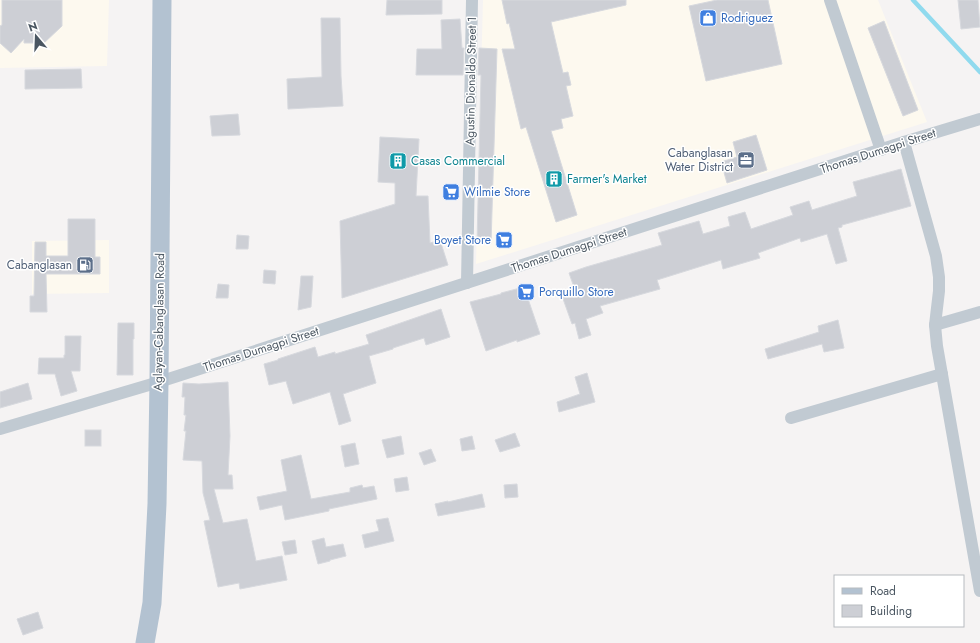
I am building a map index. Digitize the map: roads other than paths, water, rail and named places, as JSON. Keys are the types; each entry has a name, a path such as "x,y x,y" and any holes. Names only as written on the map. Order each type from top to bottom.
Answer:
{"main road":[{"name":"Aglayan-Cabanglasan Road","path":"146,643 152,604 157,496 162,0"}],"street":[{"name":"Agustin Dionaldo Street 1","path":"467,283 472,0"},
{"path":"830,0 881,150"},
{"name":"Thomas Dumagpi Street","path":"0,429 159,382 904,142 980,119"},
{"path":"904,142 937,263 939,277 935,325 937,346 980,591"},
{"path":"935,325 980,312"},
{"path":"791,418 942,374"}],"waterway":[{"path":"913,0 980,72"}],"place":[{"name":"Rodriguez","path":"708,18"},
{"name":"Cabanglasan Water District","path":"746,160"},
{"name":"Casas Commercial","path":"398,161"},
{"name":"Farmer's Market","path":"554,179"},
{"name":"Wilmie Store","path":"451,192"},
{"name":"Boyet Store","path":"504,240"},
{"name":"Cabanglasan","path":"85,265"},
{"name":"Porquillo Store","path":"526,292"}]}
